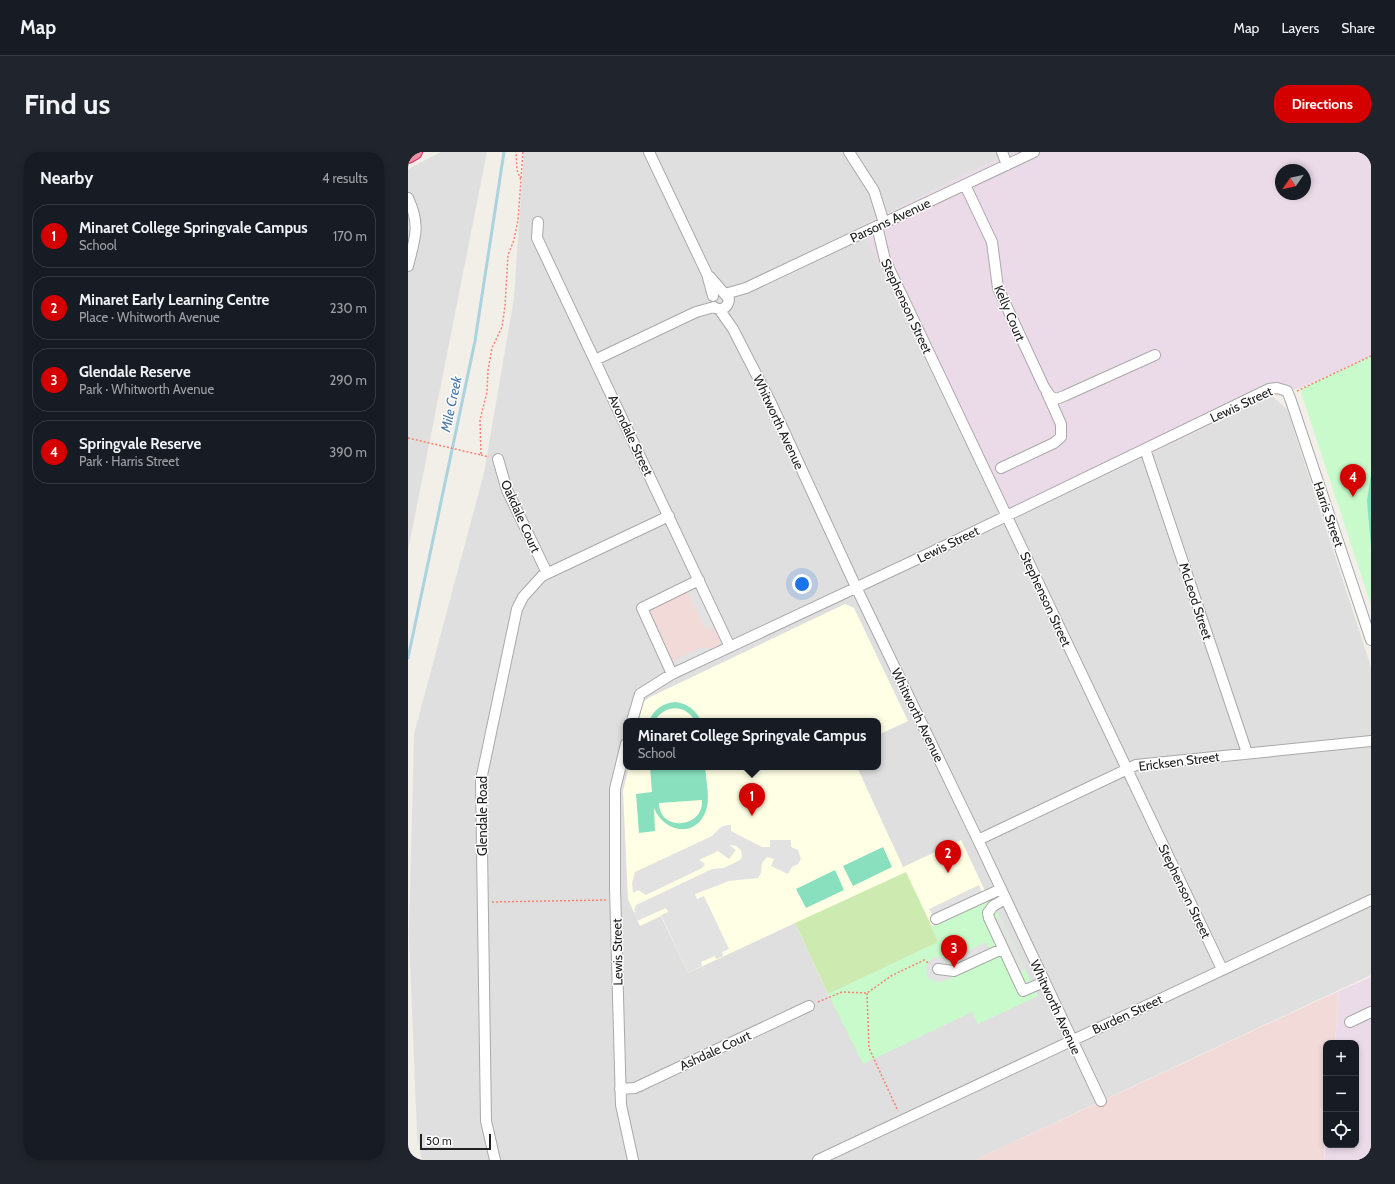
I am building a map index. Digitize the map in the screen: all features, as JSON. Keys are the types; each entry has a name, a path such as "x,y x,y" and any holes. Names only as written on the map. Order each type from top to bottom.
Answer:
{"highway":[{"path":"408,156 415,152"}],"street":[{"name":"Whitworth Avenue","path":"649,152 733,329 771,403 856,587 978,840 1101,1101"},
{"name":"Stephenson Street","path":"849,152 874,191 880,225 881,249 885,260 1222,969"},
{"path":"1002,152 1011,159"},
{"name":"Parsons Avenue","path":"595,360 965,185 1011,159 1034,152"},
{"name":"Kelly Court","path":"965,185 992,242 998,288 1048,393 1061,424 1061,436 1054,443 1000,468"},
{"path":"408,198 416,217 417,228 408,266"},
{"name":"Avondale Street","path":"538,222 537,238 730,646"},
{"path":"1048,393 1053,398 1064,396 1155,355"},
{"name":"Lewis Street","path":"633,718 640,694 672,674 1270,390 1277,388 1289,391"},
{"name":"Harris Street","path":"1289,391 1290,398 1371,640"},
{"name":"McLeod Street","path":"1145,449 1247,753"},
{"name":"Oakdale Court","path":"498,459 507,490 547,573"},
{"name":"Glendale Road","path":"495,1160 486,1121 481,780 518,605 534,583 547,573 669,516"},
{"path":"672,674 642,608 699,580"},
{"name":"Ericksen Street","path":"978,840 1126,769 1147,764 1371,741"},
{"name":"Lewis Street","path":"623,756 615,789 620,1089 621,1105 633,1160"},
{"path":"936,919 1001,889"},
{"path":"1005,899 993,906 988,913 988,918 1002,949 1023,991 1044,982"},
{"name":"Burden Street","path":"818,1160 1371,900"},
{"path":"938,969 954,971 1002,949"},
{"name":"Ashdale Court","path":"620,1089 635,1088 809,1006"},
{"path":"1350,1022 1371,1012"}],"path":[{"path":"516,152 517,170 521,180"},
{"path":"408,438 481,455 480,420 486,398 488,370 492,348 502,327 505,306 508,255 514,240 518,220 523,152"},
{"path":"1289,391 1371,356"},
{"path":"490,902 606,900"},
{"path":"809,1006 835,994 867,993 891,976 924,960 938,969"},
{"path":"867,993 869,1048 901,1121"}],"shaded area":[{"path":"441,152 487,152 408,551 408,169"},
{"path":"524,152 1013,152 861,226 1004,524 1272,396 1287,409 1371,667 1371,975 975,1160 422,1160 417,1136 409,934 414,734 484,473 514,298"},
{"path":"1013,152 1371,152 1371,356 1300,388 1272,396 1004,524 861,226"},
{"path":"692,578 720,637 720,642 715,648 666,671 636,605"},
{"path":"695,583 717,631 705,627 688,593"},
{"path":"845,604 854,608 908,721 881,734 881,718 640,718 643,702 650,697"},
{"path":"702,647 714,649 670,670 674,660"},
{"path":"628,770 858,770 903,867 961,840 989,899 931,926 828,994 795,923 688,973 661,916 640,926 628,899 623,791"},
{"path":"731,825 731,831 762,847 770,847 770,840 791,840 791,847 798,850 801,859 798,864 792,867 788,874 771,866 774,859 767,857 762,863 761,873 758,878 729,881 695,894 697,899 704,896 729,949 722,952 723,956 716,959 715,956 701,962 702,966 688,973 661,915 668,912 666,908 637,921 634,912 637,912 634,911 636,905 712,869 724,868 740,860 742,857 741,850 736,846 729,845 736,850 729,859 718,851 699,860 705,864 702,868 646,895 638,890 633,893 632,883 635,872 712,836 721,827"},
{"path":"979,885 982,892 933,915 929,909"},
{"path":"990,903 994,920 999,917 1025,970 1019,973 1024,982 1030,983 1018,989 1000,955 944,981 937,982 930,979 927,975 926,968 929,961 934,957 945,958 952,968 959,965 955,957 986,942 990,950 996,947 983,918 985,908"},
{"path":"1371,977 1371,1160 1324,1160 1325,1148 1359,1148 1359,1040 1335,1040 1339,991"},
{"path":"1339,991 1335,1040 1323,1040 1324,1160 975,1160"}],"green space":[{"path":"1371,356 1371,605 1300,389"},
{"path":"1371,474 1371,547 1367,501"},
{"path":"676,702 684,704 691,708 699,718 693,718 686,711 675,708 664,711 657,718 651,718 656,710 667,704"},
{"path":"650,770 705,770 708,790 707,808 700,821 694,826 686,829 671,827 658,816 654,808 655,831 639,833 636,794 652,792","holes":["702,800 701,810 696,817 681,823 673,822 666,819 661,812 659,803"]},
{"path":"883,847 892,867 853,886 843,866"},
{"path":"835,870 844,890 806,908 796,889"},
{"path":"906,872 939,942 828,994 795,923"},
{"path":"991,898 1038,996 978,1024 972,1012 863,1064 828,994 938,942 931,927"}],"waterway":[{"name":"Mile Creek","path":"408,658 475,341 504,152"}],"place":[{"name":"Springvale Reserve","path":"1353,497"},
{"name":"Minaret College Springvale Campus","path":"752,816"},
{"name":"Minaret Early Learning Centre","path":"948,873"},
{"name":"Glendale Reserve","path":"954,968"}]}
